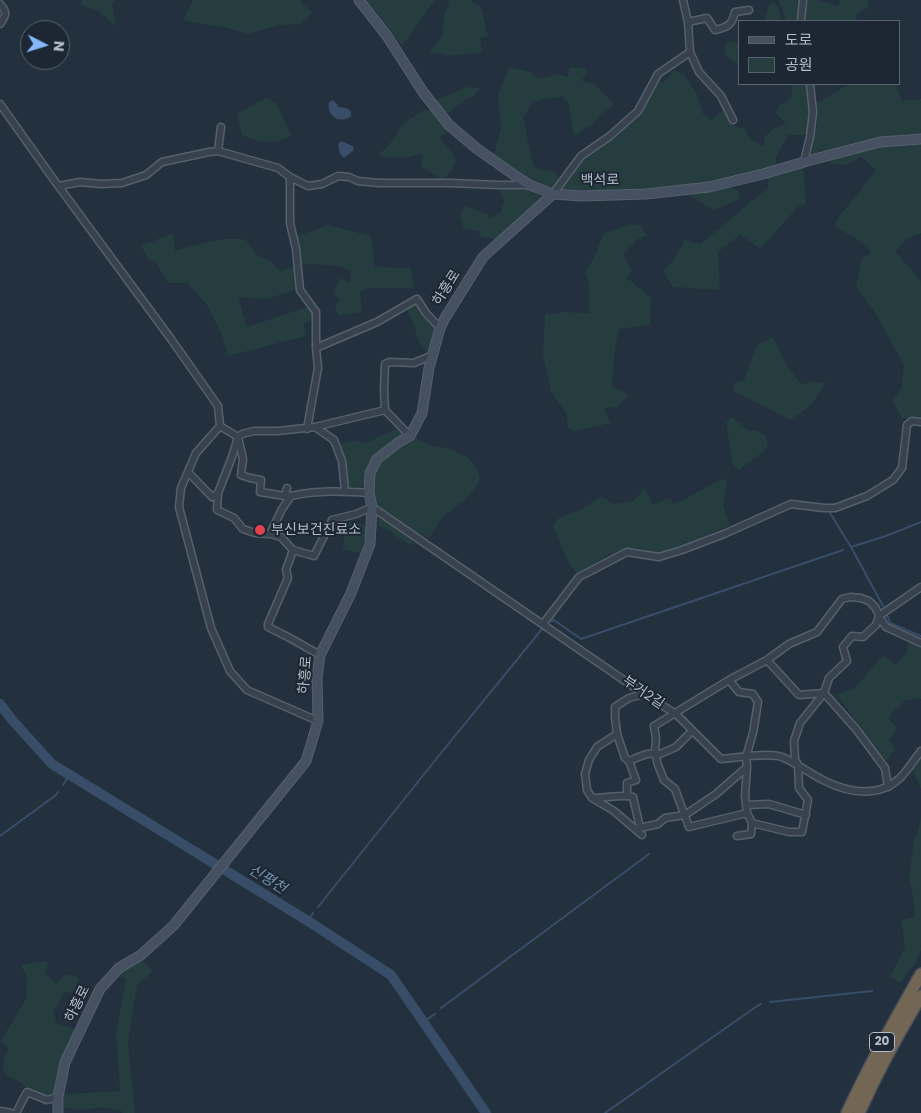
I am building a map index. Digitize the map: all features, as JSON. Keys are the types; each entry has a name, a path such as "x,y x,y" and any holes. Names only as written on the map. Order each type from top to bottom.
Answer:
{"highway":[{"name":"20","path":"847,1113 859,1086 921,974"},
{"name":"20","path":"859,1113 898,1035 921,996"}],"street":[{"name":"백석로","path":"359,0 387,36 423,92 449,125 476,148 530,185 553,194 582,196 646,194 709,187 880,142 921,138"},
{"path":"683,0 688,22 690,52 699,72 721,96 733,120"},
{"path":"801,20 803,0"},
{"path":"0,4 5,10 5,16 0,24"},
{"path":"688,22 707,18 715,30 726,28 733,22 735,12 749,10"},
{"path":"553,194 581,156 610,136 638,111 658,74 690,52"},
{"path":"804,162 813,112 810,85"},
{"path":"0,104 218,406 220,426 196,453 181,488 180,507 211,628 230,671 247,690 318,721"},
{"path":"218,152 221,127"},
{"path":"59,186 80,182 122,183 146,175 162,162 209,152 218,152 278,168 290,177 308,186 322,184 338,176 349,177 358,181 378,182 530,185"},
{"path":"290,177 290,223 296,249 300,290 316,312 318,368 307,429"},
{"name":"하흥로","path":"58,1113 58,1097 65,1062 100,989 119,968 141,955 174,925 306,761 318,721 317,678 320,655 351,593 370,544 372,507 369,493 370,473 378,460 399,442 410,436 422,413 429,368 440,328 483,257 553,194"},
{"path":"316,348 377,322 418,299 426,313 440,328"},
{"path":"410,436 385,410 385,364 389,362 414,363 433,355"},
{"path":"372,507 356,514 332,520 314,556 293,550 281,537 243,529 234,518 217,510 218,493 238,437 242,434 254,431 278,432 307,429 385,410"},
{"path":"543,624 579,577 627,552 659,557 724,534 790,504 834,508 867,496 893,480 902,468 906,425 912,421 921,422"},
{"path":"220,426 238,437 242,459 241,475 261,480 260,492 285,496 287,488"},
{"path":"315,427 334,440 342,461 345,491"},
{"path":"188,472 212,497 218,493"},
{"path":"270,534 282,509 291,496 345,491 369,493"},
{"name":"부거2길","path":"372,507 676,714 721,759 766,755 780,756 826,782 847,790 865,793 888,787 900,778 921,751"},
{"path":"293,550 286,570 288,578 268,627 288,636 320,655"},
{"path":"752,823 789,832 802,832 808,800 799,788 798,765 795,759 794,741 800,723 824,693 829,678 847,661 843,647 852,636 863,637 876,626 879,616 921,587"},
{"path":"747,813 689,827 675,789 664,780 658,765 655,752 656,738 654,726 729,680 767,660 789,644 817,632 842,599 850,596 869,601 875,607 886,627 921,643"},
{"path":"767,660 798,695 824,693"},
{"path":"729,680 739,692 753,694 758,702 753,734 746,757 745,796 747,813 752,823 751,834 737,836"},
{"path":"824,693 856,729 884,768 888,787"},
{"path":"627,795 627,783 636,780 629,761 625,758 617,734 616,707 629,698 644,694"},
{"path":"629,761 655,752 660,754 676,747 692,731"},
{"path":"617,734 597,747 589,760 585,774 587,790 592,798 614,811 640,832"},
{"path":"640,832 658,824 665,818 685,815 716,794 747,767"},
{"path":"592,798 610,798 627,795 633,798 640,832"},
{"path":"746,805 770,804 806,815"},
{"path":"16,1113 27,1092 47,1100 58,1097"},
{"path":"0,1111 12,1113"}],"green space":[{"path":"82,0 116,0 112,4 116,26 98,11 81,5"},
{"path":"193,0 300,0 312,13 301,24 281,25 248,34 183,20"},
{"path":"365,0 435,0 402,46 376,11"},
{"path":"446,0 470,0 481,7 488,36 480,38 482,53 444,56 429,52 442,37 444,15 450,2"},
{"path":"778,0 801,0 798,20 785,20"},
{"path":"808,0 818,0 838,6 841,0 868,0 869,7 857,13 856,20 804,20"},
{"path":"773,2 778,8 780,20 764,20 769,5"},
{"path":"727,42 738,43 738,64 724,54"},
{"path":"509,67 531,72 539,79 558,74 567,77 570,68 580,67 587,70 582,81 594,84 614,104 591,125 574,136 568,102 562,97 544,99 530,105 526,115 523,116 533,166 544,171 551,170 559,177 553,188 522,173 494,154 501,128 498,95"},
{"path":"674,70 685,75 697,94 703,114 711,120 724,110 729,123 746,130 750,138 763,147 765,136 775,128 786,124 776,113 778,107 792,96 791,85 808,85 810,119 807,135 788,135 776,157 776,164 771,167 713,182 650,189 561,190 586,157 641,113 656,84 665,81"},
{"path":"847,85 896,85 902,101 921,99 921,134 894,135 810,156 814,130 817,129 817,103"},
{"path":"467,87 480,88 475,95 445,115 436,100"},
{"path":"265,98 276,102 291,134 280,141 254,140 242,135 237,114"},
{"path":"424,110 433,111 449,132 439,137 457,159 452,170 443,180 421,167 423,156 420,154 405,158 382,157 379,153 387,148 401,125"},
{"path":"921,143 921,233 907,239 895,251 921,281 921,418 902,418 892,400 901,389 904,365 874,311 856,286 862,258 871,253 861,242 834,226 837,219 876,170 861,157 847,165 831,164 827,159 888,145"},
{"path":"803,165 806,204 799,206 760,249 740,235 718,252 720,290 673,287 663,271 673,261 685,240 700,244 768,188 768,178"},
{"path":"733,187 739,192 739,200 713,210 689,195 691,192"},
{"path":"530,188 542,198 496,240 479,236 480,232 464,229 460,217 464,206 488,214 489,219 501,212 505,198 501,196 501,189"},
{"path":"629,224 639,225 648,235 637,239 623,254 632,270 627,278 651,297 650,325 619,329 615,347 612,386 629,395 618,407 604,408 611,423 576,431 568,428 566,413 551,392 543,355 545,315 563,312 589,313 589,285 585,273 595,256 603,234"},
{"path":"328,225 371,236 375,267 411,268 414,288 369,288 360,292 362,312 338,315 335,308 339,299 333,294 340,278 351,283 350,271 339,266 302,265 296,235"},
{"path":"173,233 175,251 210,242 238,239 246,240 257,255 269,260 280,271 302,265 303,287 267,299 238,297 247,327 307,307 312,313 313,320 304,323 306,336 228,356 222,335 207,305 187,283 168,283 155,261 149,260 141,246"},
{"path":"422,301 445,330 442,345 427,351 419,342 407,310"},
{"path":"773,337 787,366 802,385 811,381 826,383 811,405 790,420 733,391 735,382 744,380 757,345"},
{"path":"732,417 750,431 755,430 766,436 768,448 739,470 733,465 726,423"},
{"path":"396,429 429,445 452,449 469,459 476,466 480,478 475,489 466,499 442,518 429,538 416,532 412,546 379,525 373,487 365,482 361,487 349,487 347,465 340,444 355,440 366,443"},
{"path":"722,479 727,480 723,505 730,525 692,542 659,553 635,548 613,553 577,573 568,563 553,526 559,518 582,509 601,496 613,504 634,501 645,488 653,504 671,498 673,505"},
{"path":"357,522 365,526 365,539 360,553 343,549 344,525"},
{"path":"908,641 921,646 921,699 905,700 888,719 896,726 895,733 889,740 895,750 886,761 837,695 855,688 883,655 896,664 907,653"},
{"path":"921,757 921,789 912,769"},
{"path":"921,816 921,950 915,964 900,983 890,977 905,947 901,920 915,917 909,879 914,839 919,828"},
{"path":"142,959 153,971 137,985 128,1043 135,1113 122,1113 122,1111 100,1107 86,1110 64,1108 64,1094 120,1091 116,1034 126,979 118,973"},
{"path":"48,962 45,973 56,983 66,974 76,976 79,980 75,991 64,993 53,1013 56,1018 55,1023 79,1032 82,1035 73,1063 59,1069 53,1096 46,1098 30,1091 20,1082 7,1076 3,1070 4,1059 9,1047 0,1042 26,999 27,977 21,965"}],"water":[{"path":"333,100 339,107 351,111 351,116 342,120 335,118 329,107 329,102"},
{"path":"341,141 353,146 354,150 344,158 340,154 338,144"}],"waterway":[{"path":"830,513 883,606"},
{"path":"851,547 921,522"},
{"path":"552,621 554,620 581,639 843,550"},
{"path":"887,615 890,623 921,636"},
{"path":"318,907 542,629"},
{"name":"신평천","path":"0,704 52,764 308,921 391,975 486,1113"},
{"path":"63,785 70,774"},
{"path":"0,836 58,792"},
{"path":"441,1008 649,854"},
{"path":"308,921 313,913"},
{"path":"770,1002 872,991"},
{"path":"605,1113 761,1004"},
{"path":"423,1022 435,1014"}],"place":[{"name":"부신보건진료소","path":"260,530"}]}
